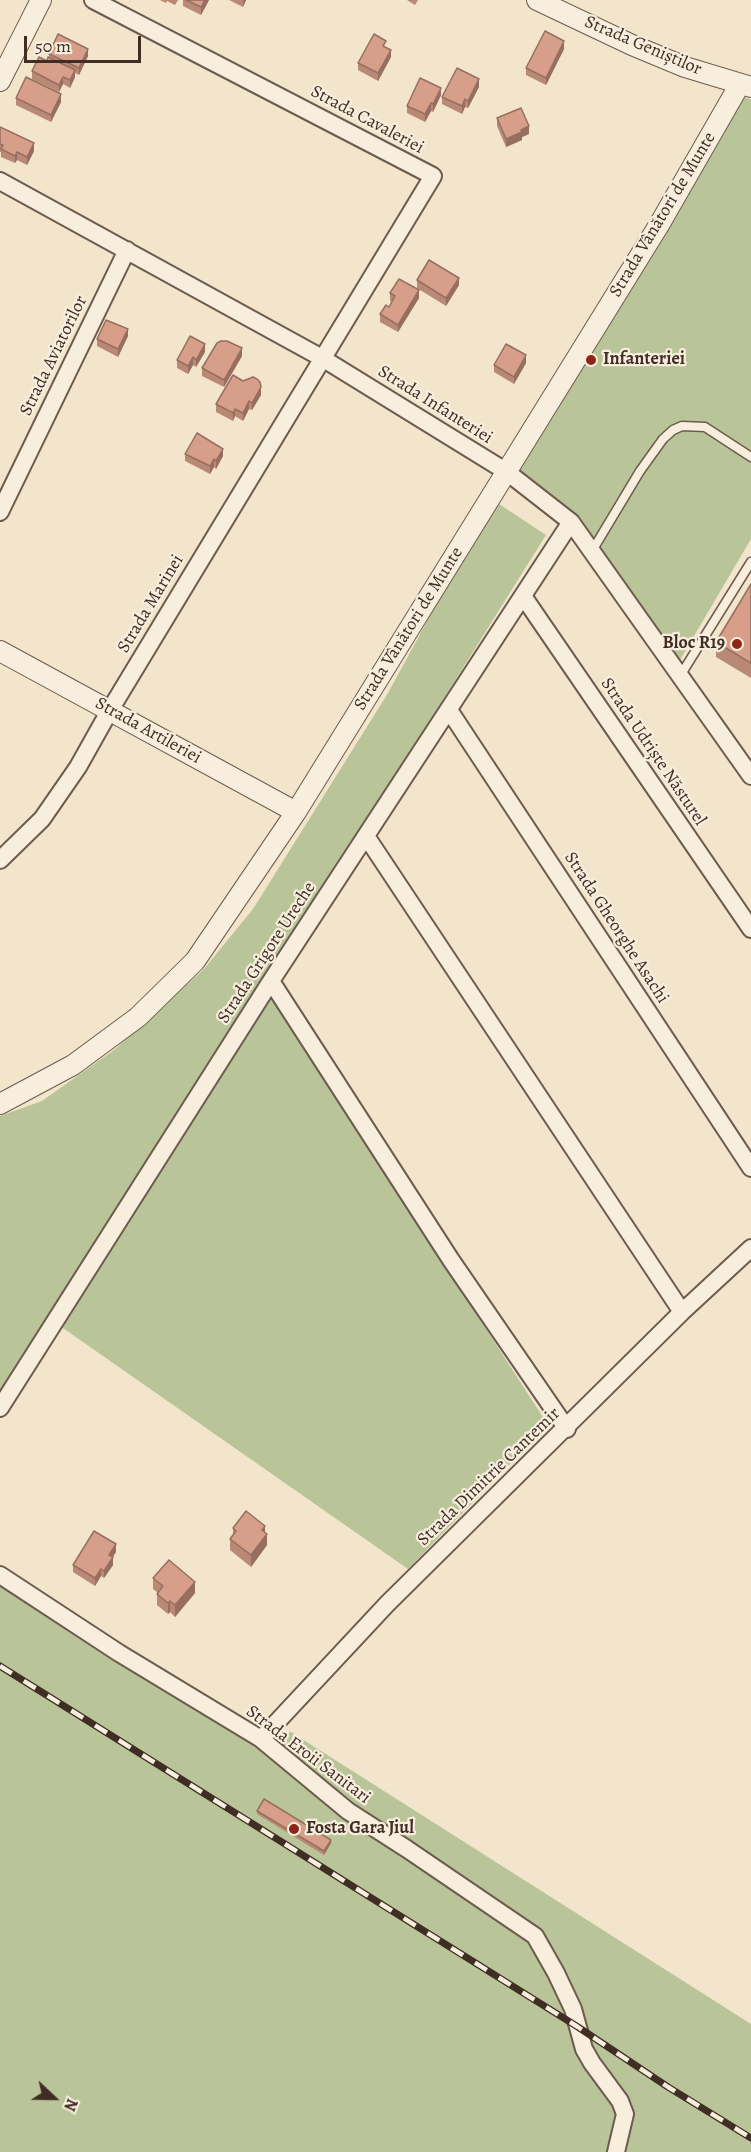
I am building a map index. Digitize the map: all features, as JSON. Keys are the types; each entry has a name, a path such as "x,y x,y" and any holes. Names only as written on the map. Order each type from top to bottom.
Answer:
{"street":[{"path":"0,81 41,0"},
{"name":"Strada Cavaleriei","path":"93,0 433,176 322,358"},
{"name":"Strada Geniștilor","path":"537,0 632,45 685,66 746,85"},
{"name":"Strada Vânători de Munte","path":"0,1104 73,1065 138,1017 195,961 296,812 746,85"},
{"name":"Strada Infanteriei","path":"0,181 322,358 507,472 572,522 751,776"},
{"name":"Strada Aviatorilor","path":"0,512 127,250"},
{"name":"Strada Marinei","path":"0,860 42,819 78,767 322,358"},
{"name":"Strada Grigore Ureche","path":"0,1408 271,981 572,522"},
{"name":"Strada Udriște Năsturel","path":"523,596 751,929"},
{"name":"Strada Artileriei","path":"0,651 296,812"},
{"name":"Strada Gheorghe Asachi","path":"449,710 751,1168"},
{"path":"366,836 682,1312"},
{"path":"271,981 451,1260 567,1429"},
{"name":"Strada Dimitrie Cantemir","path":"261,1739 387,1604 567,1429 682,1312 751,1248"},
{"name":"Strada Eroii Sanitari","path":"0,1575 119,1653 261,1739 348,1811 407,1848 535,1936 564,1991 584,2049 620,2101 625,2114 616,2152"}],"lane":[{"path":"592,552 640,471 663,439 673,430 682,426 705,427 751,457"},
{"path":"680,676 751,564"}],"green space":[{"path":"741,97 751,99 751,539 677,665 573,512 512,466"},
{"path":"493,500 546,535 265,985 548,1425 408,1569 50,1319 0,1402 0,1116 42,1101 114,1050 203,970 253,909 388,693"},
{"path":"0,1579 257,1744 291,1732 751,2024 751,2152 0,2152"}],"building":[{"path":"186,0 205,0 201,7"},
{"path":"545,31 564,41 546,78 526,68"},
{"path":"58,34 88,49 79,68 49,54"},
{"path":"374,34 386,41 383,46 391,50 378,73 358,63"},
{"path":"39,57 47,61 48,57 75,70 70,80 63,77 59,85 32,71"},
{"path":"457,68 479,79 468,101 465,99 462,106 442,97"},
{"path":"26,77 61,94 51,115 16,98"},
{"path":"420,78 441,88 425,114 407,106"},
{"path":"521,108 529,126 506,139 497,118"},
{"path":"0,127 34,143 27,157 17,152 15,156 1,149 3,145 0,144"},
{"path":"429,260 459,278 446,298 417,280"},
{"path":"399,279 419,290 398,325 380,314 386,305 389,307 395,296 390,293"},
{"path":"106,320 128,329 118,349 97,339"},
{"path":"190,336 205,344 196,360 193,357 188,366 177,360"},
{"path":"227,341 242,348 224,380 202,368 217,343"},
{"path":"506,344 526,355 514,377 494,365"},
{"path":"233,375 243,381 253,377 260,382 261,387 252,403 249,401 243,413 235,409 233,413 216,404"},
{"path":"197,433 223,449 210,466 185,454"},
{"path":"751,584 751,663 716,642"},
{"path":"246,1511 265,1526 262,1530 267,1534 251,1555 230,1539 236,1531 233,1528"},
{"path":"94,1531 116,1544 109,1555 113,1557 104,1571 101,1569 95,1578 73,1565"},
{"path":"169,1560 195,1582 175,1605 170,1601 168,1603 157,1594 163,1586 153,1578"},
{"name":"Fosta Gara Jiul","path":"264,1799 331,1840 324,1851 257,1811"}],"railway":[{"path":"0,1666 578,2027 668,2087 751,2138"}],"place":[{"name":"Infanteriei","path":"591,360"},
{"name":"Bloc R19","path":"737,644"},
{"name":"Fosta Gara Jiul","path":"294,1829"}]}
